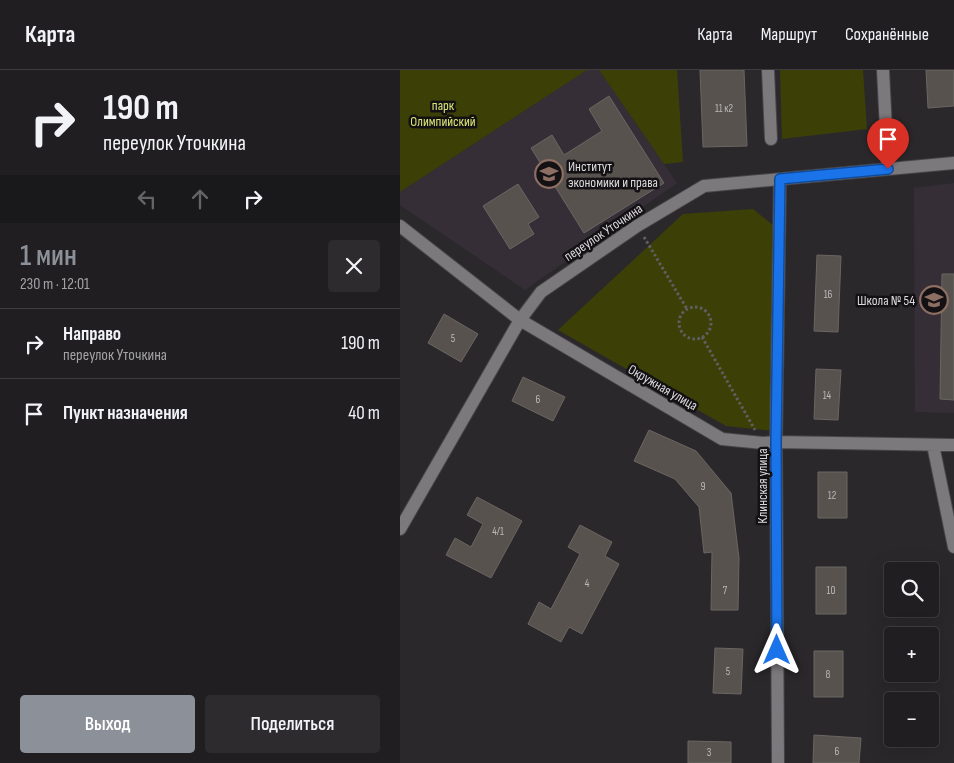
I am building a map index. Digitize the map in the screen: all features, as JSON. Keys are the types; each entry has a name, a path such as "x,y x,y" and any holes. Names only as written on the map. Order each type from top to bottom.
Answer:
{"street":[{"path":"768,70 771,139"},
{"path":"883,70 888,169"},
{"name":"переулок Уточкина","path":"400,529 520,320 541,292 637,226 704,186 954,163"},
{"name":"Клинская улица","path":"778,763 776,442 780,179"},
{"name":"Окружная улица","path":"400,226 520,320 722,439 763,443 954,445"},
{"path":"934,445 954,547"}],"path":[{"path":"637,226 687,309"},
{"path":"697,307 706,311 709,315 711,320 709,330 702,337 691,338 680,328 680,317 687,309 697,307"},
{"path":"702,337 763,443"}],"shaded area":[{"name":"Институт экономики и права","path":"587,70 599,70 677,183 525,290 400,205 400,192"},
{"name":"Школа № 54","path":"954,183 954,413 915,412 914,188"}],"green space":[{"name":"парк Олимпийский","path":"400,70 587,70 400,192"},
{"path":"599,70 677,70 683,162 664,164"},
{"path":"780,70 863,70 867,129 782,139"},
{"path":"753,209 785,235 782,432 726,426 558,330 683,214"}],"building":[{"path":"700,70 744,70 747,146 703,147"},
{"path":"926,70 954,70 954,106 928,108"},
{"path":"609,96 664,183 584,233 531,148 552,135 564,155 602,131 589,109"},
{"path":"518,184 539,217 528,224 534,234 510,249 483,206"},
{"path":"817,255 841,256 838,332 814,331"},
{"path":"942,274 954,274 954,400 940,399"},
{"path":"444,314 478,334 461,362 428,343"},
{"path":"816,369 841,370 838,420 814,419"},
{"path":"523,377 565,397 553,421 512,401"},
{"path":"649,430 696,451 731,493 739,558 738,610 711,610 712,552 704,553 699,507 675,479 634,461"},
{"path":"818,472 847,472 847,518 818,518"},
{"path":"477,497 522,521 491,578 446,555 455,538 471,547 483,524 467,515"},
{"path":"580,525 612,542 605,556 619,564 582,634 569,627 561,642 528,624 539,602 551,609 580,554 568,547"},
{"path":"816,567 846,567 846,614 816,614"},
{"path":"715,648 743,649 741,694 713,693"},
{"path":"814,651 843,651 843,697 814,697"},
{"path":"814,735 861,738 859,763 813,763"},
{"path":"688,741 731,742 731,763 688,763"}],"place":[{"name":"Институт экономики и права","path":"549,174"},
{"name":"Школа № 54","path":"934,300"}],"route":[{"path":"777,650 776,442 780,179 888,169"}]}
